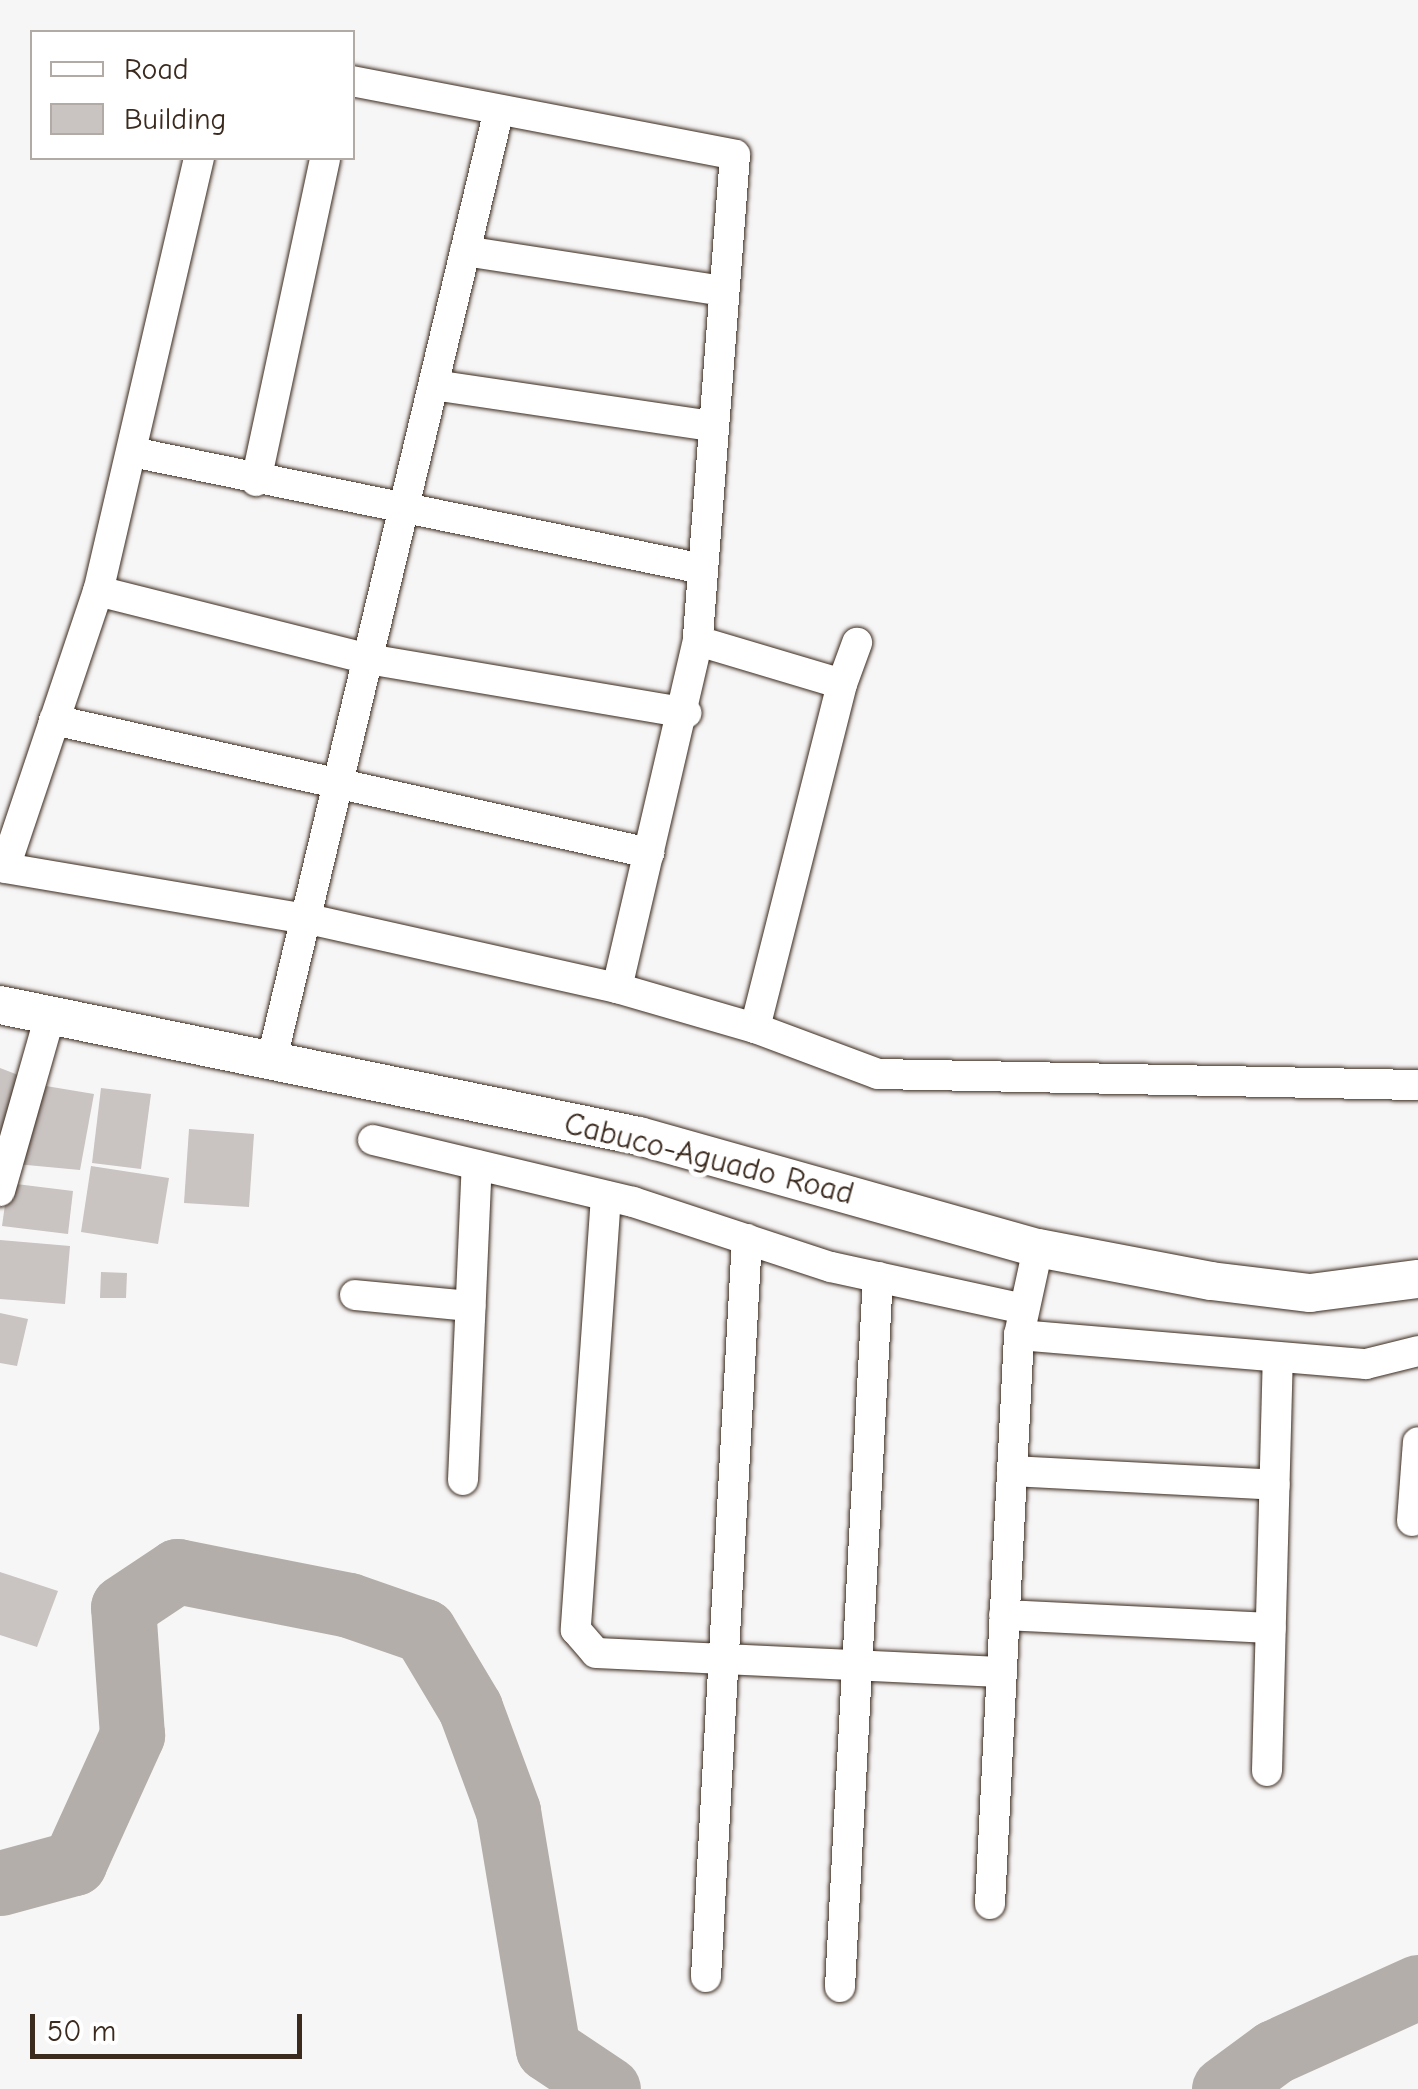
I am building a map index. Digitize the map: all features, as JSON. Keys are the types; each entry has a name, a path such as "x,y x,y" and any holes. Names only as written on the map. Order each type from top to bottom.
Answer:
{"street":[{"path":"355,82 498,114 735,155 698,568 698,641 686,713 616,988"},
{"path":"271,1063 338,790 399,512 434,385 498,114"},
{"path":"199,160 98,591 4,868 308,919 616,988 755,1028 878,1074 1418,1085"},
{"path":"256,481 325,160"},
{"path":"466,251 723,290"},
{"path":"434,385 711,426"},
{"path":"132,452 399,512 698,568"},
{"path":"98,591 368,659 686,713"},
{"path":"698,641 842,684"},
{"path":"755,1028 842,684 857,643"},
{"path":"54,720 338,790 649,853"},
{"name":"Cabuco-Aguado Road","path":"0,1005 49,1019 639,1136 1038,1248 1310,1292 1418,1279"},
{"path":"0,1191 49,1019"},
{"path":"373,1140 606,1196 1021,1322 1278,1359 1366,1364 1418,1351"},
{"path":"463,1480 476,1165"},
{"path":"606,1196 576,1630 596,1653 1001,1672"},
{"path":"706,1976 747,1239"},
{"path":"990,1904 1021,1322 1038,1248"},
{"path":"840,1987 853,1664 878,1277"},
{"path":"355,1296 470,1306"},
{"path":"1267,1771 1278,1359"},
{"path":"1412,1521 1418,1442"},
{"path":"1012,1472 1275,1485"},
{"path":"1004,1615 1271,1628"}],"building":[{"path":"0,1068 26,1078 0,1147"},
{"path":"46,1086 94,1094 80,1170 16,1164"},
{"path":"101,1088 151,1094 141,1169 92,1163"},
{"path":"189,1129 254,1134 249,1207 184,1203"},
{"path":"91,1166 169,1178 158,1244 81,1232"},
{"path":"8,1183 73,1191 68,1234 2,1226"},
{"path":"0,1240 70,1246 65,1304 0,1299"},
{"path":"101,1272 127,1273 126,1298 100,1298"},
{"path":"0,1313 28,1319 17,1366 0,1363"},
{"path":"0,1572 58,1591 37,1647 0,1635"}],"waterway":[{"path":"0,1883 74,1863 132,1735 123,1607 177,1571 349,1605 424,1631 470,1708 508,1811 548,2049 608,2089"},
{"path":"1224,2089 1274,2052 1418,1987"}]}
